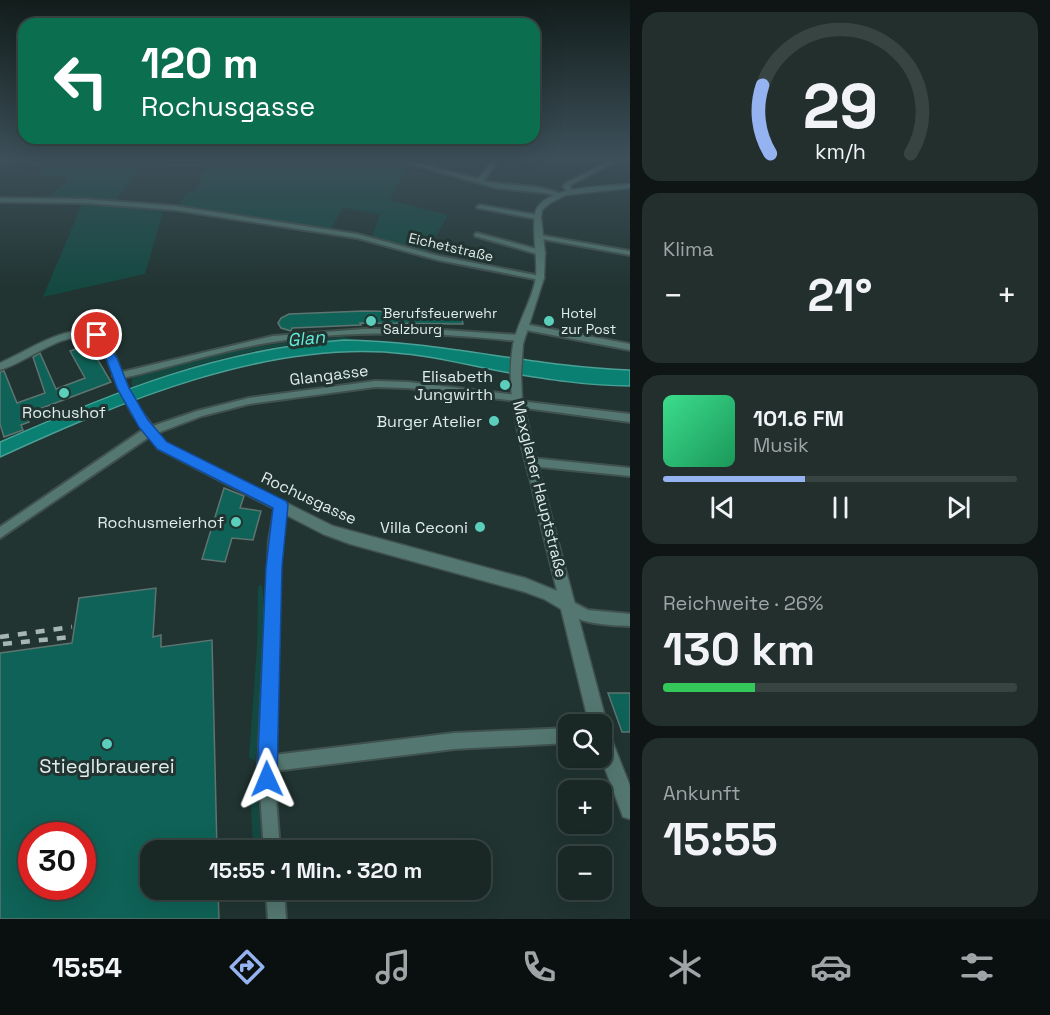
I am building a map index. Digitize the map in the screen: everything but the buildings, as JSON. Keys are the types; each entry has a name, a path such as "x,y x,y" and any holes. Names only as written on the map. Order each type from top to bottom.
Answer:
{"street":[{"name":"Eichetstraße","path":"109,203 175,208 357,236 438,258 540,278"},
{"path":"480,207 537,217 539,209 545,203"},
{"name":"Maxglaner Hauptstraße","path":"537,217 542,253 540,278 519,338 516,375 517,401 596,714"},
{"path":"477,235 542,253"},
{"path":"539,237 630,254"},
{"path":"524,327 630,347"},
{"name":"Rochusgasse","path":"0,367 74,334 88,332 97,335 112,358 132,405 148,432 162,446 328,530 525,585 549,594 569,606"},
{"path":"118,376 215,351 294,337 355,333 424,333 519,338"},
{"name":"Glangasse","path":"0,533 148,432 200,413 249,401 351,386 408,385 630,418"},
{"path":"531,462 630,472"},
{"path":"271,840 266,764 275,541 281,505"},
{"path":"569,606 587,616 630,620"},
{"path":"266,764 454,741 558,736"},
{"path":"612,762 630,810"},
{"path":"276,900 277,919"}],"shaded area":[{"path":"83,203 164,208 145,274 43,297"},
{"path":"181,203 401,203 448,215 427,253 372,237 380,214 343,208 330,230 178,207"},
{"path":"343,337 359,340 301,344 243,354 186,369 132,388 132,378 210,356 289,342"},
{"path":"344,340 380,341 558,364 630,370 630,386 551,380 405,354 354,352 302,356 250,365 146,396 95,415 0,457 0,442 126,390 210,363 253,353"},
{"path":"261,584 264,640 256,762 249,757 257,646 258,587"},
{"path":"253,801 258,801 261,840 253,840 251,805"}],"railway":[{"path":"0,637 72,627"},
{"path":"3,644 71,637"}],"place":[{"name":"Berufsfeuerwehr Salzburg","path":"371,321"},
{"name":"Hotel zur Post","path":"549,321"},
{"name":"Elisabeth Jungwirth","path":"505,385"},
{"name":"Rochushof","path":"64,393"},
{"name":"Burger Atelier","path":"494,421"},
{"name":"Rochusmeierhof","path":"236,522"},
{"name":"Villa Ceconi","path":"480,527"},
{"name":"Stieglbrauerei","path":"107,744"}],"route":[{"path":"97,335 112,358 123,388 148,432 162,446 281,505 275,541 267,779"}],"water label":[{"name":"Glan","path":"306,338"}]}
